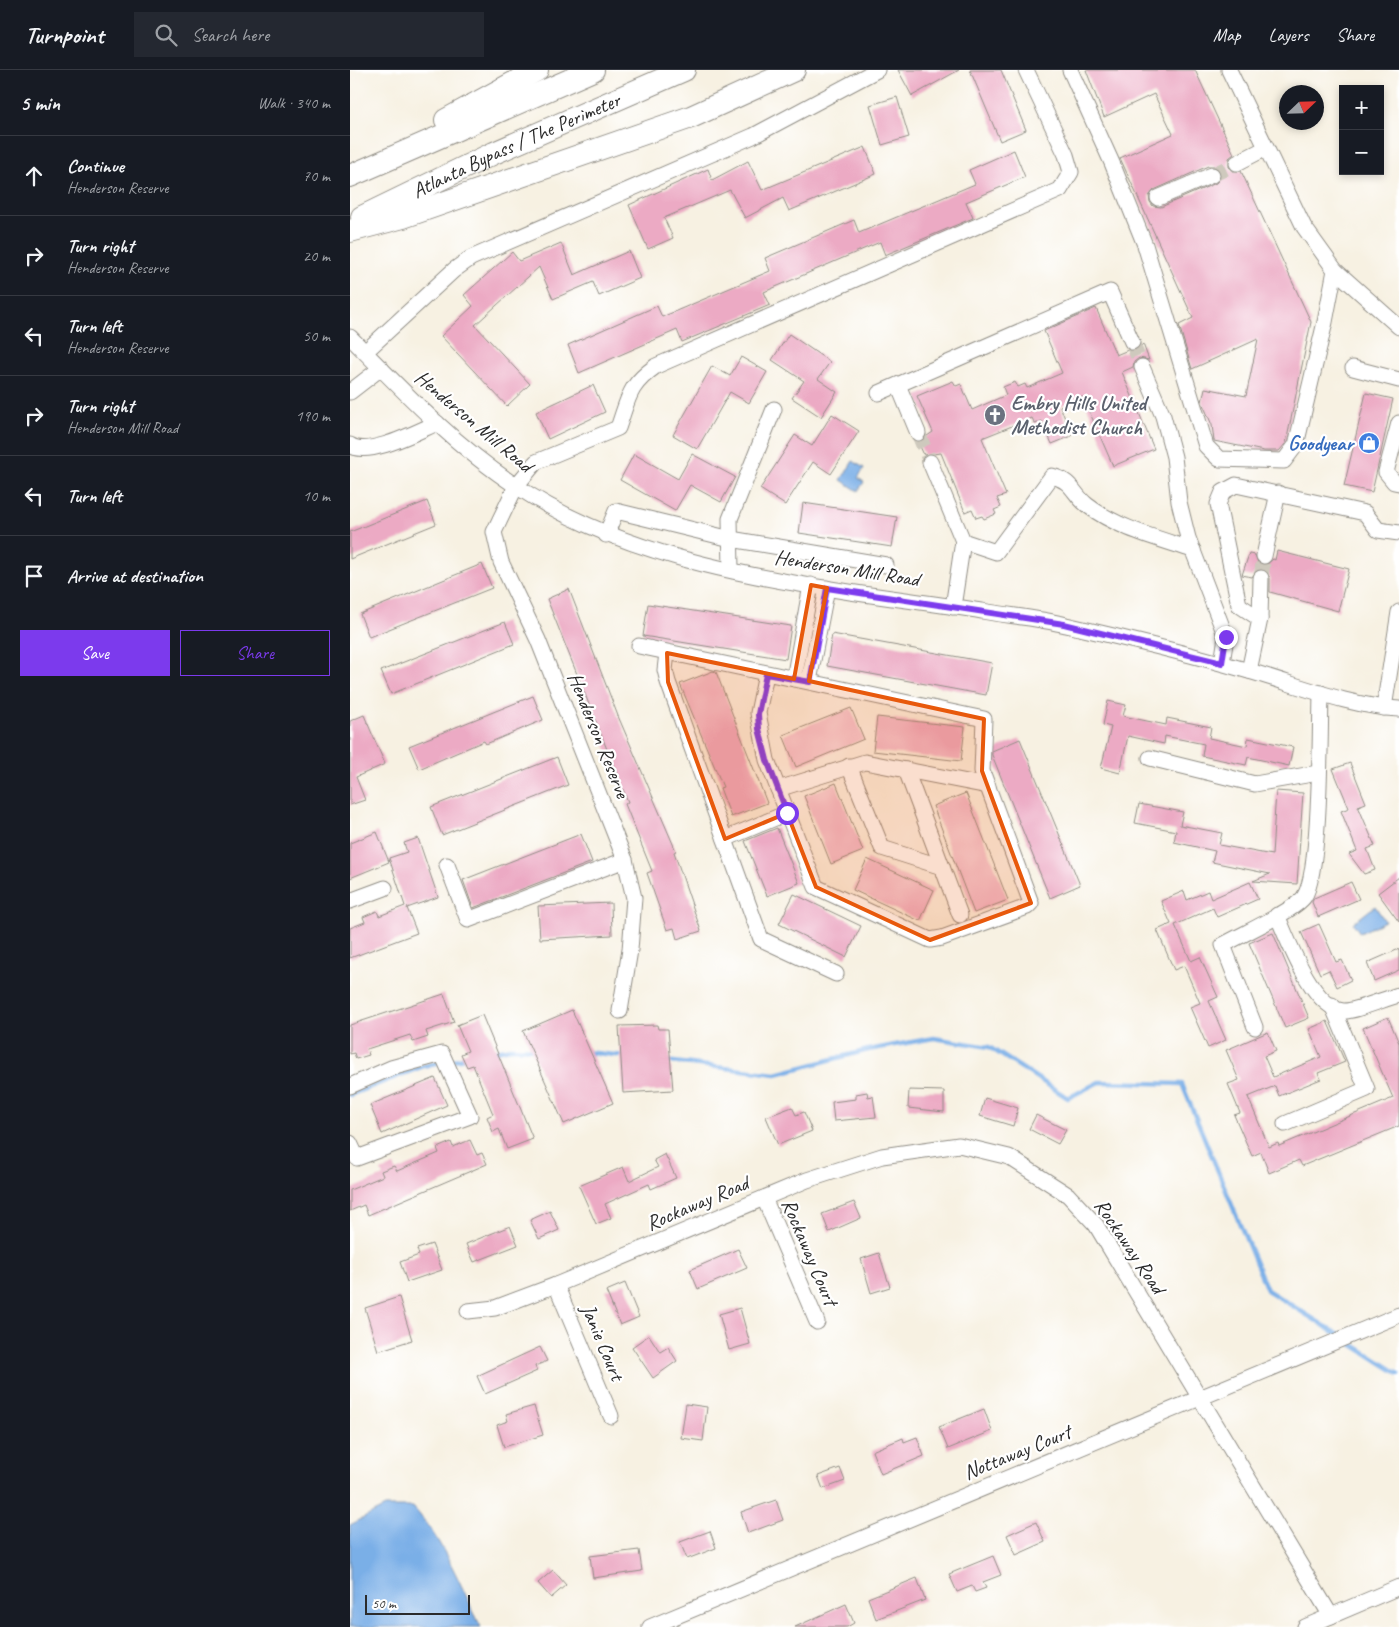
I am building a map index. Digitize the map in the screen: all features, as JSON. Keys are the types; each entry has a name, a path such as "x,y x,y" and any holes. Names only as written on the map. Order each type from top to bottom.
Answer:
{"highway":[{"path":"350,174 537,70"},
{"name":"Atlanta Bypass / The Perimeter","path":"350,174 593,70"},
{"name":"Atlanta Bypass / The Perimeter","path":"350,223 494,153 684,70"},
{"path":"350,231 404,217 691,117 794,70"}],"street":[{"path":"365,352 454,270 471,258 753,136 877,70"},
{"name":"Henderson Reserve","path":"620,1011 630,950 634,898 625,860 551,672 501,562 494,532 516,486 536,462 618,428 630,393 638,379 656,366 1060,190 1071,172 1066,155 1026,70"},
{"path":"1070,70 1112,163 1145,245 1206,446 1219,459 1284,461 1296,445 1325,322 1335,270"},
{"path":"1228,70 1304,227 1335,270 1399,327"},
{"path":"1238,163 1266,148"},
{"path":"1158,198 1212,175"},
{"path":"879,393 1110,292 1132,342"},
{"name":"Henderson Mill Road","path":"350,337 380,368 475,456 516,486 560,513 606,535 682,558 731,570 827,588 1064,624 1222,663 1321,693 1392,708"},
{"path":"1142,367 1163,416 1174,457 1179,502 1193,550 1226,637 1222,663"},
{"path":"350,392 380,368"},
{"path":"1353,368 1399,380"},
{"path":"898,385 918,433"},
{"path":"731,570 730,519 774,409"},
{"path":"350,445 363,450 376,447 437,422"},
{"path":"1399,423 1386,472 1394,482 1399,483"},
{"path":"930,462 963,541 953,607"},
{"path":"963,541 996,552 1052,476 1064,479 1085,504 1107,519 1193,550"},
{"path":"1260,619 1239,605 1218,504 1223,492 1236,485 1365,513 1378,530 1399,533"},
{"path":"1264,556 1278,493"},
{"path":"606,535 616,510 731,539 886,565"},
{"path":"1249,671 1260,619 1261,578"},
{"path":"794,679 811,585"},
{"path":"810,682 827,588"},
{"path":"1392,708 1399,612"},
{"path":"804,624 819,627"},
{"path":"639,646 984,719 982,771 1030,903 1027,907 930,940 816,887 767,760 758,714 766,674"},
{"path":"667,653 665,670 668,682 760,939 836,974"},
{"path":"1256,1027 1223,945 1293,907 1305,896 1315,863 1321,693"},
{"path":"1150,758 1255,784 1318,773"},
{"path":"778,789 865,762 988,786"},
{"path":"849,766 882,848 942,867"},
{"path":"906,770 960,915"},
{"path":"725,839 787,813"},
{"path":"446,864 468,920 625,860"},
{"path":"350,901 385,888"},
{"path":"1277,915 1306,978 1315,992 1332,1006 1342,1011 1354,1010 1399,995"},
{"path":"1285,1124 1366,1089 1332,1006"},
{"path":"350,1086 391,1068 442,1054 470,1116 357,1158 350,1143"},
{"name":"Rockaway Road","path":"468,1311 495,1308 556,1285 807,1180 882,1156 958,1145 1009,1157 1068,1195 1096,1225 1331,1616"},
{"name":"Rockaway Court","path":"764,1198 817,1322"},
{"name":"Janie Court","path":"556,1285 611,1416"},
{"name":"Nottaway Court","path":"650,1627 1399,1315"},
{"path":"1305,1627 1399,1587"}],"highlighted area":[{"path":"811,585 827,588 809,681 984,719 982,771 1031,903 930,940 816,887 787,813 725,839 668,682 667,653 794,679"}],"water":[{"path":"853,461 864,468 858,478 864,482 858,491 841,480"},
{"path":"1375,906 1385,921 1360,933 1353,923"},
{"path":"385,1507 413,1507 424,1520 443,1549 481,1627 350,1627 350,1525"}],"building":[{"path":"898,70 959,70 912,96"},
{"path":"970,70 1001,70 1026,130 1000,141"},
{"path":"1086,70 1195,70 1234,154 1229,158 1229,167 1232,171 1241,171 1311,322 1286,443 1279,451 1264,451 1214,441 1212,425 1202,402 1205,388 1246,396 1258,339 1192,369 1179,325 1193,318 1120,158 1173,134 1154,94 1104,117","holes":["1208,166 1214,166 1220,171 1221,177 1216,183 1161,207 1153,206 1150,202 1149,196 1154,190"]},
{"path":"897,97 909,137 882,145 870,105"},
{"path":"865,147 876,174 789,211 783,198 745,218 730,190 664,218 673,238 648,249 629,205 708,169 712,180 748,161 762,190"},
{"path":"1014,150 1025,177 966,202 973,218 885,255 880,242 764,292 770,305 682,342 677,330 579,373 568,345 657,306 662,317 770,271 765,258 854,220 859,233 975,184 969,170"},
{"path":"561,243 574,275 629,251 640,278 599,296 593,282 553,299 539,267 475,325 530,384 507,406 441,336 473,306 464,295 512,252 519,261"},
{"name":"Embry Hills United Methodist Church","path":"1096,308 1116,355 1128,350 1135,351 1143,344 1149,360 1139,358 1134,362 1133,367 1122,372 1154,449 1113,466 1083,397 1060,406 1072,436 1052,444 1042,421 1035,424 1032,418 982,438 1006,495 997,498 1001,507 994,510 996,514 984,519 982,516 976,518 972,509 965,512 941,453 924,455 918,442 933,432 917,396 953,381 956,386 961,384 972,410 1006,395 1003,387 1015,382 1018,387 1025,384 1027,388 1062,373 1044,331"},
{"path":"789,334 830,362 818,379 837,392 821,417 792,398 804,381 772,360"},
{"path":"741,357 767,372 749,403 730,392 697,449 673,435 712,366 730,376"},
{"path":"593,385 605,412 548,439 536,412"},
{"path":"1366,393 1393,399 1372,492 1344,486"},
{"path":"832,414 859,431 831,474 813,462 785,505 760,489 795,435 812,446"},
{"path":"634,454 678,479 692,454 735,477 721,502 690,485 675,511 620,480"},
{"path":"427,501 436,524 350,559 350,532"},
{"path":"803,503 897,517 892,547 799,533"},
{"path":"1277,551 1349,569 1338,611 1270,592 1270,578 1265,570 1257,570 1252,577 1242,575 1249,554 1255,555 1258,563 1266,565 1273,559 1275,560"},
{"path":"482,564 492,588 369,637 360,614"},
{"path":"569,589 618,716 676,851 674,852 701,931 677,939 674,928 667,930 647,873 652,871 625,804 628,802 547,599"},
{"path":"648,604 791,626 786,659 643,636"},
{"path":"505,622 514,644 391,694 381,671"},
{"path":"832,634 992,663 986,695 827,666"},
{"path":"713,671 716,672 767,803 731,817 720,788 723,787 680,684"},
{"path":"533,696 543,720 486,744 484,741 419,769 409,746"},
{"path":"1108,701 1126,705 1123,716 1166,725 1167,718 1211,727 1209,738 1247,746 1248,738 1293,747 1289,766 1248,757 1246,765 1202,756 1204,744 1165,736 1164,744 1128,736 1120,773 1101,768 1111,727 1103,725"},
{"path":"851,708 864,739 796,767 783,735"},
{"path":"364,715 385,764 356,777 365,800 350,805 350,721"},
{"path":"877,717 965,727 961,761 873,751"},
{"path":"1020,739 1080,885 1050,898 992,755 992,751"},
{"path":"557,757 568,785 442,835 431,807"},
{"path":"1350,763 1366,803 1358,806 1375,846 1367,849 1375,870 1364,874 1349,854 1357,851 1341,811 1349,808 1333,769"},
{"path":"836,783 863,851 831,864 804,796"},
{"path":"1276,791 1303,793 1297,884 1253,881 1270,874 1212,862 1215,851 1174,842 1176,831 1135,823 1139,804 1183,812 1180,825 1222,833 1219,845 1272,855"},
{"path":"966,793 1008,900 974,913 933,806"},
{"path":"777,828 799,883 767,896 745,841"},
{"path":"377,832 389,862 350,878 350,843"},
{"path":"581,834 592,862 473,908 463,880"},
{"path":"418,838 438,897 407,908 417,933 350,958 350,928 365,922 363,917 377,911 379,916 405,906 389,858 407,852 404,843"},
{"path":"867,859 934,890 920,921 853,890"},
{"path":"1399,877 1399,922 1378,893"},
{"path":"1250,882 1258,899 1217,917 1213,908 1175,925 1191,961 1200,957 1218,997 1209,1001 1226,1040 1208,1048 1190,1007 1200,1003 1184,966 1174,970 1157,930 1171,924 1161,901 1184,891 1187,900 1208,891 1211,899"},
{"path":"1351,882 1359,899 1318,917 1312,902 1314,898"},
{"path":"794,894 861,926 846,957 779,924"},
{"path":"611,903 612,935 540,939 538,906"},
{"path":"1319,924 1336,962 1342,960 1351,980 1337,987 1329,970 1320,974 1301,932"},
{"path":"1273,933 1309,1018 1285,1028 1249,943"},
{"path":"1399,949 1399,970 1374,981 1367,963"},
{"path":"444,994 454,1022 426,1031 428,1037 413,1042 410,1035 367,1049 369,1055 356,1059 354,1053 350,1054 350,1025"},
{"path":"572,1010 613,1103 564,1124 523,1031"},
{"path":"482,1015 533,1139 507,1149 499,1129 493,1132 487,1117 493,1114 473,1065 467,1067 461,1054 468,1051 457,1025"},
{"path":"1388,1017 1399,1043 1399,1126 1302,1166 1299,1160 1269,1173 1261,1152 1252,1156 1234,1115 1240,1113 1228,1084 1239,1080 1226,1050 1268,1032 1276,1051 1264,1056 1273,1077 1321,1057 1309,1029 1327,1021 1345,1062 1318,1073 1321,1079 1279,1096 1275,1086 1248,1097 1269,1147 1278,1143 1279,1146 1393,1098 1363,1028"},
{"path":"657,1025 658,1029 668,1029 673,1090 623,1093 619,1026"},
{"path":"435,1078 447,1105 382,1134 370,1105"},
{"path":"909,1090 944,1091 944,1112 908,1108"},
{"path":"867,1092 868,1097 873,1096 876,1117 834,1121 832,1102 856,1099 856,1094"},
{"path":"985,1098 1018,1108 1013,1126 980,1116"},
{"path":"792,1107 796,1115 804,1112 812,1131 778,1145 766,1117"},
{"path":"1036,1115 1066,1130 1058,1144 1029,1129"},
{"path":"470,1140 477,1155 482,1153 487,1164 368,1215 364,1205 350,1211 350,1190 383,1176 381,1171 394,1166 397,1171 439,1153 437,1148 451,1142 453,1147"},
{"path":"665,1154 676,1178 651,1189 649,1184 605,1204 611,1218 596,1224 579,1186 623,1167 629,1181 658,1167 654,1160"},
{"path":"854,1202 861,1218 829,1232 822,1214"},
{"path":"550,1211 559,1230 539,1239 530,1220"},
{"path":"510,1226 518,1245 474,1262 466,1244"},
{"path":"432,1244 442,1270 407,1282 400,1262 419,1255 417,1249"},
{"path":"738,1249 747,1268 698,1289 690,1270"},
{"path":"879,1253 890,1287 871,1293 861,1259"},
{"path":"625,1283 639,1317 620,1325 606,1291"},
{"path":"399,1297 412,1340 378,1351 365,1308"},
{"path":"740,1308 750,1344 729,1350 719,1314"},
{"path":"649,1335 660,1352 668,1347 677,1361 653,1378 632,1347"},
{"path":"540,1347 547,1361 535,1366 537,1371 485,1394 477,1376"},
{"path":"686,1404 707,1407 703,1441 681,1438"},
{"path":"534,1406 543,1435 504,1447 497,1425 508,1421 506,1414"},
{"path":"984,1409 992,1431 948,1449 939,1427"},
{"path":"917,1437 924,1456 881,1474 872,1451 903,1438 904,1442"},
{"path":"840,1468 845,1481 823,1489 818,1476"},
{"path":"776,1500 783,1520 748,1533 741,1512"},
{"path":"1036,1522 1045,1542 1016,1555 1007,1535"},
{"path":"710,1531 716,1548 687,1559 680,1542"},
{"path":"639,1550 642,1571 593,1578 590,1556"},
{"path":"993,1556 1001,1575 983,1582 986,1588 975,1592 972,1586 957,1592 949,1574"},
{"path":"553,1570 566,1585 551,1598 538,1583"},
{"path":"917,1578 925,1600 876,1619 868,1598"},
{"path":"846,1604 854,1623 847,1627 795,1627"}],"waterway":[{"path":"665,1061 776,1074 868,1050 934,1038 989,1047 1068,1098 1099,1082 1182,1084 1267,1290 1339,1335"},
{"path":"491,1052 510,1048 535,1049"},
{"path":"585,1052 625,1056"},
{"path":"449,1061 469,1057"},
{"path":"350,1095 424,1066 442,1062"},
{"path":"1347,1341 1399,1374"}],"tunnel":[{"path":"1212,175 1237,163"},
{"path":"1132,342 1142,367"},
{"path":"918,433 930,462"},
{"path":"1261,578 1264,556"}],"place":[{"name":"Embry Hills United Methodist Church","path":"995,415"},
{"name":"Goodyear","path":"1369,443"}],"route":[{"path":"787,813 767,760 759,729 758,714 766,674 810,682 827,588 1064,624 1222,663 1226,637"}]}
